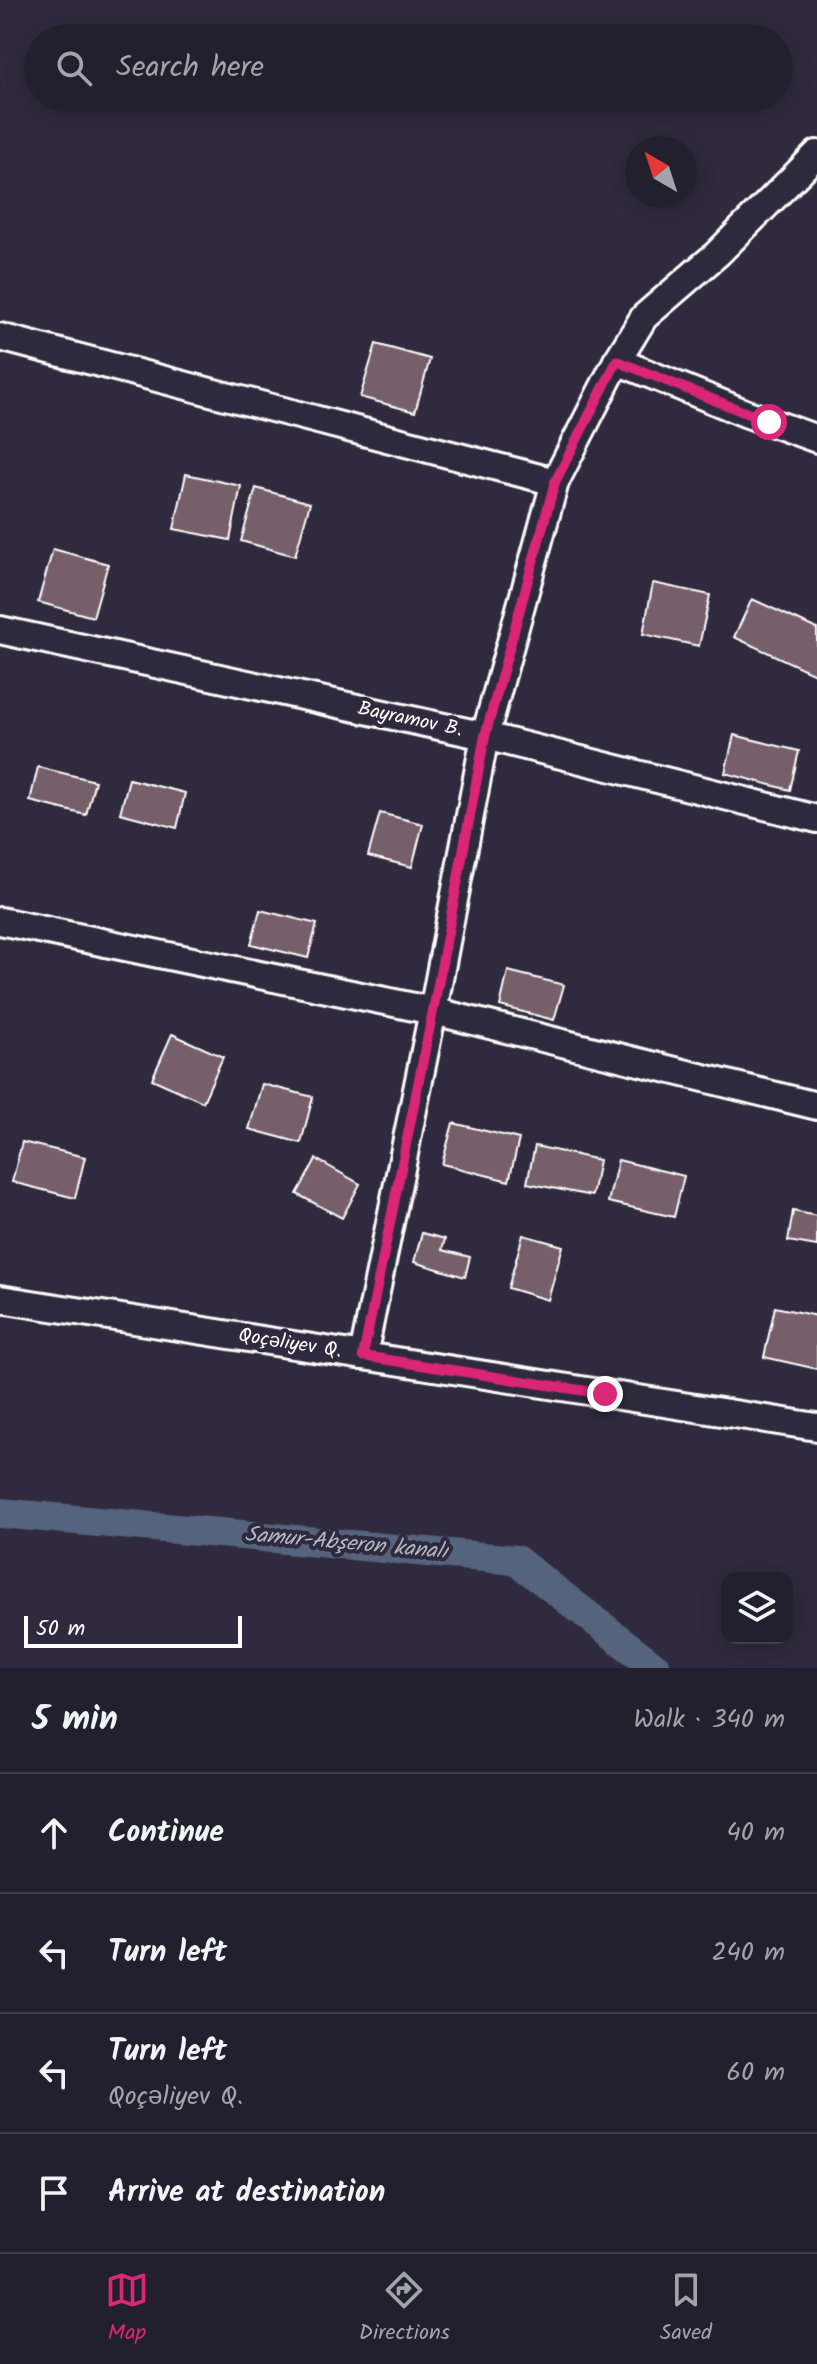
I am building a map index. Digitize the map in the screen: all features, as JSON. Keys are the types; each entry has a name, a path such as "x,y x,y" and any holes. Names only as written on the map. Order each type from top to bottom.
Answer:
{"street":[{"path":"363,1356 485,736 555,482 617,361 644,317 717,254 817,154"},
{"path":"0,337 555,482"},
{"path":"617,361 817,439"},
{"name":"Bayramov B.","path":"0,630 485,736 817,819"},
{"path":"0,921 433,1011 817,1106"},
{"name":"Qoçəliyev Q.","path":"0,1299 817,1427"}],"building":[{"path":"376,344 430,359 415,412 360,397"},
{"path":"186,474 241,486 230,540 174,529"},
{"path":"256,488 310,503 295,556 241,541"},
{"path":"53,549 108,564 93,617 38,602"},
{"path":"653,583 710,595 699,646 643,634"},
{"path":"752,599 817,629 817,675 734,637"},
{"path":"734,735 799,751 790,790 725,773"},
{"path":"38,767 95,781 86,815 30,801"},
{"path":"129,779 185,793 177,828 120,813"},
{"path":"380,813 423,824 412,867 368,856"},
{"path":"260,910 317,924 308,958 251,944"},
{"path":"508,971 564,985 554,1020 500,1006"},
{"path":"172,1034 223,1057 203,1102 152,1079"},
{"path":"262,1084 313,1097 301,1143 249,1129"},
{"path":"453,1123 519,1139 509,1181 442,1164"},
{"path":"22,1142 85,1157 75,1198 12,1182"},
{"path":"535,1146 599,1160 592,1196 527,1183"},
{"path":"316,1159 360,1184 342,1218 297,1194"},
{"path":"618,1160 684,1176 674,1217 608,1202"},
{"path":"793,1211 817,1216 817,1246 788,1241"},
{"path":"422,1233 445,1239 442,1250 470,1257 465,1277 414,1262"},
{"path":"523,1235 563,1246 548,1300 508,1288"},
{"path":"775,1307 817,1316 817,1369 764,1357"}],"waterway":[{"name":"Samur-Abşeron kanalı","path":"0,1513 516,1560 656,1668"}],"route":[{"path":"605,1394 363,1356 485,736 555,482 617,361 769,422"}]}
